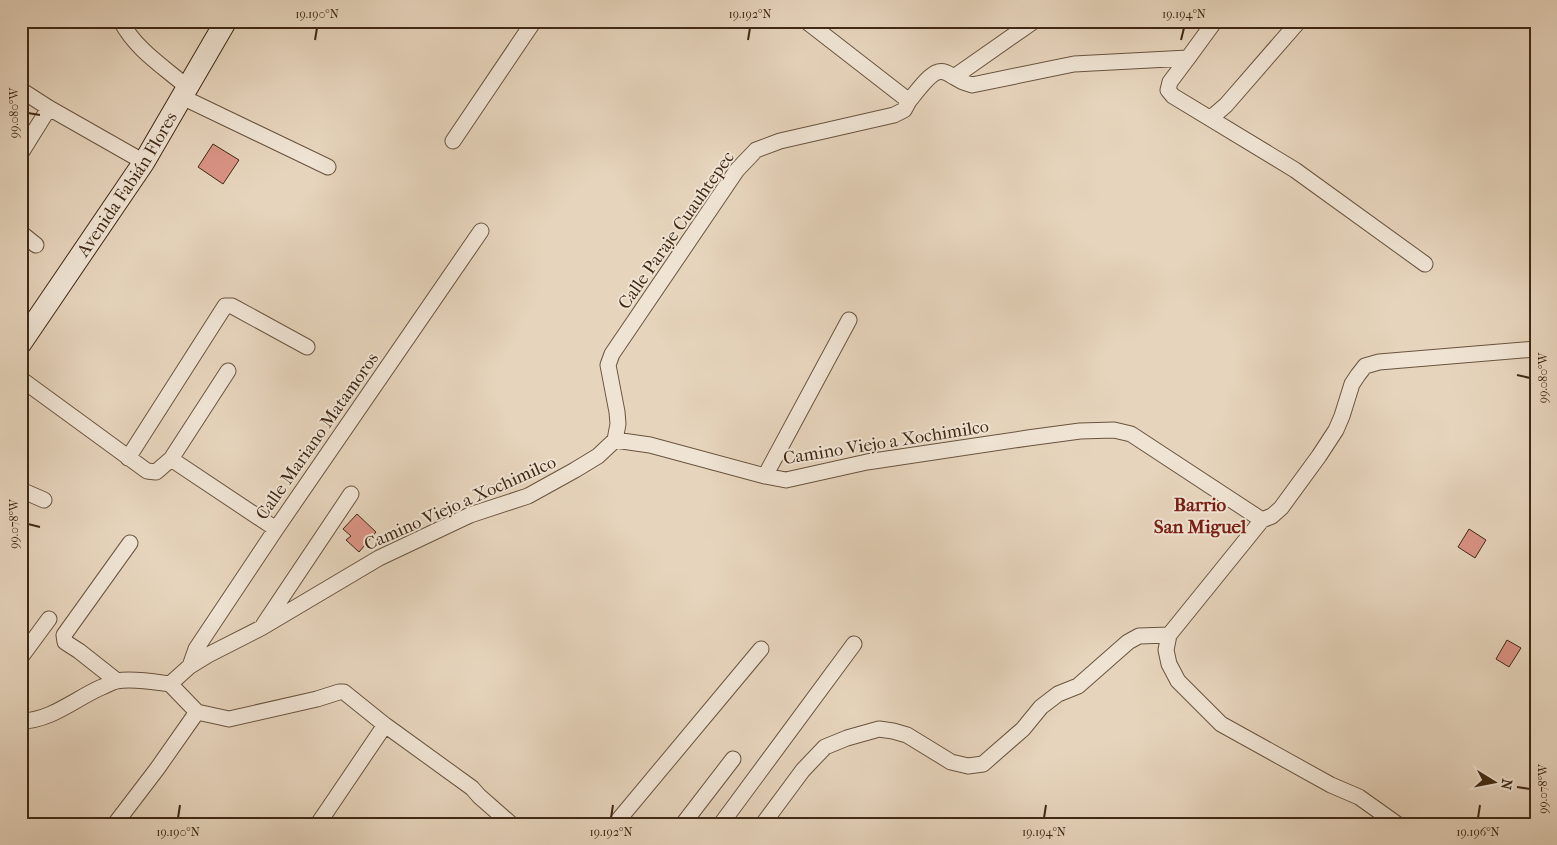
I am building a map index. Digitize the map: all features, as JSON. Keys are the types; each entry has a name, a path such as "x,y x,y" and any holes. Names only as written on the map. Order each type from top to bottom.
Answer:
{"main road":[{"name":"Avenida Fabián Flores","path":"21,343 144,162 226,21"}],"street":[{"path":"121,21 126,30 184,92 328,167"},
{"path":"453,141 534,21"},
{"path":"806,21 908,101"},
{"path":"1034,21 954,77 972,85 1074,64 1188,58"},
{"path":"1214,21 1170,82 1168,90 1173,96 1212,118 1294,170 1425,264"},
{"path":"1212,118 1226,105 1299,21"},
{"name":"Calle Paraje Cuauhtepec","path":"615,440 618,424 617,412 608,365 612,354 737,170 756,150 780,141 894,116 904,110 908,101 939,71 954,77"},
{"path":"21,90 144,162"},
{"path":"21,154 49,108"},
{"name":"Calle Mariano Matamoros","path":"190,666 196,649 276,528 481,231"},
{"path":"21,233 36,245"},
{"path":"128,458 224,306 232,306 307,347"},
{"path":"765,476 849,320"},
{"path":"1397,824 1359,797 1332,785 1221,724 1178,681 1169,664 1166,650 1170,635 1262,520 1272,516 1281,508 1319,456 1336,430 1352,384 1365,366 1379,362 1536,349"},
{"path":"21,379 128,458 147,471 156,472 171,459 228,371"},
{"name":"Camino Viejo a Xochimilco","path":"170,684 190,666 261,628 379,558 470,515 528,496 598,456 615,440 650,445 786,480 867,462 935,451 1071,432 1114,430 1131,434 1262,520"},
{"path":"171,459 276,528"},
{"path":"21,490 44,500"},
{"path":"261,628 351,494"},
{"path":"117,681 80,651 65,642 64,635 130,543"},
{"path":"21,657 50,619"},
{"path":"763,824 802,770 825,747 847,738 879,730 893,731 907,736 951,762 968,766 983,764 1023,728 1041,707 1058,694 1078,686 1128,642 1139,636 1170,635"},
{"path":"721,824 854,644"},
{"path":"615,824 761,649"},
{"path":"21,721 51,714 87,693 117,681 146,681 170,684 197,712 229,719 344,692 385,725 472,788 511,824"},
{"path":"115,824 197,712"},
{"path":"318,824 385,725"},
{"path":"684,824 733,759"}],"building":[{"path":"213,144 239,160 223,184 198,167"},
{"path":"357,514 376,532 359,552 346,540 351,536 343,529"},
{"path":"1469,529 1486,540 1475,558 1458,547"},
{"path":"1507,640 1521,648 1509,667 1496,659"}],"district":[{"name":"Barrio San Miguel","path":"1200,515"}]}
